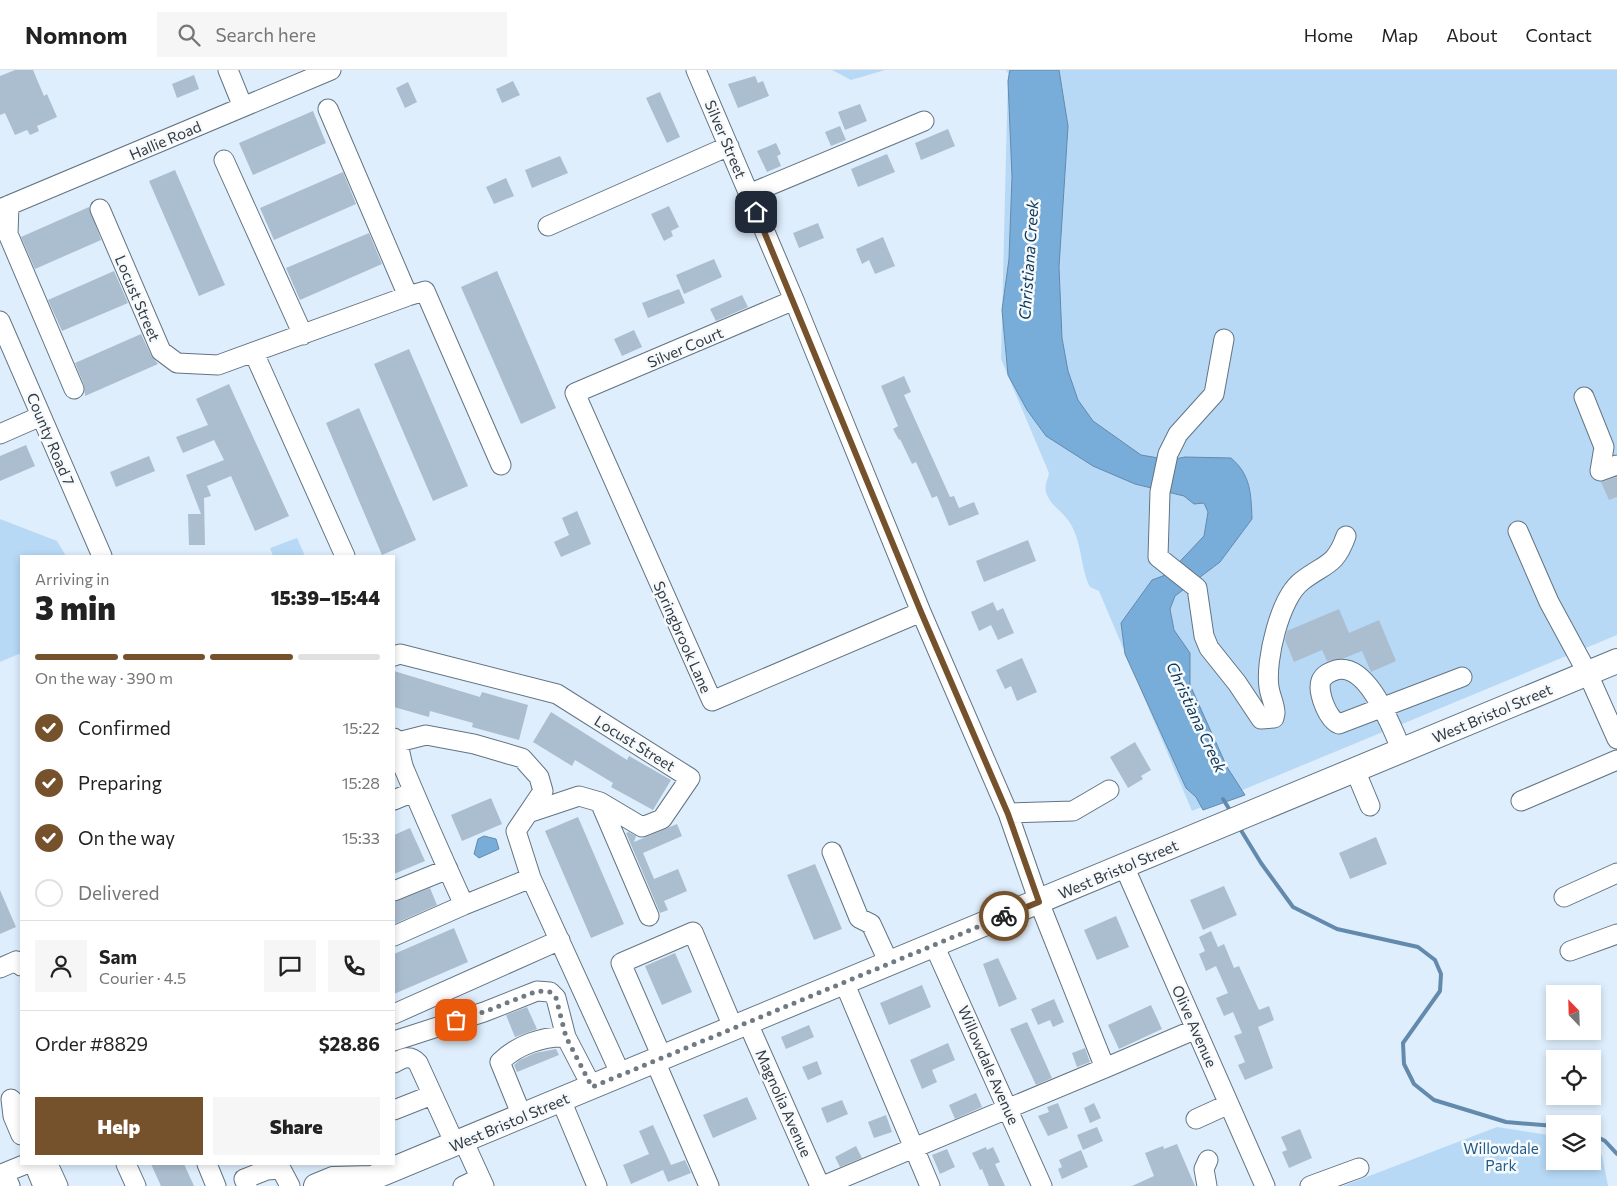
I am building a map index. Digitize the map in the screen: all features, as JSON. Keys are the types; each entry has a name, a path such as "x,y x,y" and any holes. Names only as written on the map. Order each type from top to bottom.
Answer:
{"main road":[{"name":"West Bristol Street","path":"316,1186 333,1179 369,1179 1617,661"}],"street":[{"path":"228,70 243,107"},
{"name":"Hallie Road","path":"4,207 331,70"},
{"name":"Silver Street","path":"696,70 794,300 921,612 1008,814 1039,902 1105,1068"},
{"path":"328,109 408,296"},
{"path":"749,194 924,121"},
{"path":"548,226 728,146"},
{"path":"224,160 303,335"},
{"path":"4,207 8,234 74,390"},
{"name":"Locust Street","path":"100,209 161,351 176,363 218,365 425,291 501,465"},
{"name":"Silver Court","path":"575,394 794,300"},
{"name":"County Road 7","path":"0,321 102,555"},
{"path":"1224,340 1214,394 1178,434 1168,454 1160,492 1158,557 1197,588 1209,648 1237,683 1261,720 1269,721 1274,718 1275,713 1269,687 1270,660 1279,618 1285,603 1301,582 1338,556 1346,536"},
{"path":"254,353 345,555"},
{"name":"Springbrook Lane","path":"575,394 712,701 921,612"},
{"path":"1584,396 1604,447 1600,471 1617,465"},
{"path":"0,434 41,416"},
{"path":"1518,531 1549,602 1588,674 1610,709 1617,739"},
{"name":"Locust Street","path":"395,656 400,654 557,694 690,778 662,819 642,827 600,802 579,796 528,813"},
{"path":"1402,751 1383,708 1462,677"},
{"path":"464,906 402,763 396,740 426,735 474,744 522,758 539,777 543,791 516,831 531,878 621,1075"},
{"path":"1521,801 1617,760"},
{"path":"1355,770 1370,806"},
{"path":"1008,814 1073,811 1108,790"},
{"path":"395,800 414,792"},
{"path":"600,802 649,916"},
{"path":"832,852 859,918 871,924 889,963"},
{"name":"Olive Avenue","path":"1124,866 1265,1186"},
{"path":"395,891 448,869"},
{"path":"1564,897 1617,874"},
{"path":"395,936 531,878"},
{"name":"Magnolia Avenue","path":"658,1059 621,963 694,932 822,1186"},
{"path":"1570,950 1617,934"},
{"path":"395,1014 560,940"},
{"name":"Willowdale Avenue","path":"934,945 1042,1186"},
{"path":"0,968 16,961 20,965"},
{"path":"844,982 930,1186"},
{"path":"395,1041 484,1012 537,991 550,992 556,998 566,1037 592,1087"},
{"path":"822,1186 1196,1029"},
{"path":"522,1116 500,1062 510,1052 549,1036 566,1037"},
{"path":"395,1062 407,1057 413,1058 482,1182 463,1186"},
{"path":"658,1059 709,1186"},
{"path":"395,1110 432,1095"},
{"path":"10,1100 13,1116 20,1133"},
{"path":"561,1100 597,1186"},
{"path":"1196,1119 1229,1104"},
{"path":"1207,1186 1204,1169 1208,1160"},
{"path":"10,1186 4,1173 24,1165"},
{"path":"34,1165 43,1186"},
{"path":"48,1165 58,1186"},
{"path":"126,1165 136,1186"},
{"path":"207,1165 216,1186"},
{"path":"247,1186 244,1179 276,1166 290,1186"},
{"path":"1310,1186 1359,1168"}],"green space":[{"path":"832,70 885,70 851,80"},
{"path":"1006,70 1617,70 1617,635 1192,811 1099,591 1090,587 1084,572 1074,531 1067,519 1048,497 1045,487 1049,473 1001,359 1008,73"},
{"path":"0,519 57,541 65,555 20,555 20,653 0,662"},
{"path":"297,538 305,555 273,555 270,548"},
{"name":"Willowdale Park","path":"1497,1127 1546,1135 1546,1170 1601,1170 1601,1154 1608,1186 1343,1186"}],"water":[{"path":"1010,70 1059,70 1068,126 1059,267 1062,338 1068,371 1078,400 1093,421 1141,455 1170,460 1185,457 1231,458 1243,471 1249,486 1252,519 1220,562 1175,596 1170,609 1174,630 1190,653 1190,685 1227,767 1245,795 1203,810 1196,797 1186,788 1125,654 1121,623 1152,580 1168,574 1204,536 1208,512 1204,503 1194,504 1184,496 1135,484 1093,466 1046,436 1027,410 1008,375 1002,310 1009,259 1012,177 1008,81"},
{"path":"484,836 496,839 499,849 479,858 474,854 478,839"}],"building":[{"path":"15,70 33,70 44,96 47,94 57,117 37,126 39,131 30,135 27,130 15,135 5,113 0,115 0,76"},
{"path":"194,75 199,89 177,98 172,84"},
{"path":"755,76 758,83 763,81 769,96 738,108 728,84"},
{"path":"513,81 520,95 502,103 496,89"},
{"path":"408,82 417,102 405,108 396,88"},
{"path":"660,92 680,137 667,143 646,98"},
{"path":"860,104 867,121 845,130 838,112"},
{"path":"313,111 326,143 253,175 239,143"},
{"path":"840,126 846,140 831,146 825,132"},
{"path":"948,129 955,146 921,160 915,143"},
{"path":"776,143 781,154 777,156 781,166 767,172 757,151"},
{"path":"887,154 895,172 858,187 851,169"},
{"path":"560,156 568,173 532,188 525,170"},
{"path":"175,170 225,285 199,296 149,181"},
{"path":"343,172 356,204 274,240 260,208"},
{"path":"506,178 514,196 494,204 486,187"},
{"path":"669,206 679,227 671,231 673,236 664,241 651,214"},
{"path":"89,207 101,240 35,269 21,237"},
{"path":"818,223 824,238 799,248 793,233"},
{"path":"369,233 382,264 300,300 286,268"},
{"path":"883,237 895,266 875,274 869,260 862,264 856,249"},
{"path":"714,259 722,277 684,294 676,275"},
{"path":"114,271 128,303 62,331 48,300"},
{"path":"497,271 556,408 521,424 461,287"},
{"path":"679,289 685,303 648,318 642,303"},
{"path":"742,295 748,307 716,321 710,309"},
{"path":"634,330 642,347 622,356 614,339"},
{"path":"141,334 151,355 158,364 85,396 84,385 75,363"},
{"path":"409,349 468,486 433,501 374,364"},
{"path":"904,376 911,392 904,395 950,497 954,496 959,508 974,502 979,514 949,526 937,496 932,498 916,462 912,464 893,429 898,426 881,386"},
{"path":"229,384 289,516 255,531 231,476 207,486 211,496 204,498 205,545 189,545 188,514 201,514 186,475 224,460 214,440 183,453 176,437 208,425 196,399"},
{"path":"359,408 416,540 382,555 326,423"},
{"path":"26,445 35,466 0,481 0,456"},
{"path":"149,456 155,471 116,487 110,472"},
{"path":"1617,477 1617,497 1609,500 1601,482"},
{"path":"577,511 591,544 561,557 554,542 569,535 562,518"},
{"path":"1028,540 1036,561 984,582 976,561"},
{"path":"993,602 997,611 1003,608 1014,633 998,640 991,625 979,631 971,612"},
{"path":"1339,609 1349,633 1379,620 1396,661 1371,672 1362,651 1342,659 1327,661 1322,650 1294,662 1285,640 1287,631"},
{"path":"1022,658 1037,692 1017,701 1011,686 1005,689 996,670"},
{"path":"395,671 480,697 482,692 528,705 519,740 472,727 473,723 430,711 429,717 395,707"},
{"path":"551,712 627,760 629,756 671,780 653,810 611,787 613,783 575,760 572,766 533,742"},
{"path":"1135,742 1151,770 1141,776 1143,779 1128,788 1110,757"},
{"path":"491,798 502,824 462,841 451,815"},
{"path":"578,817 624,924 591,938 545,831"},
{"path":"677,824 682,836 643,853 654,879 678,869 687,891 664,901 668,910 660,913 626,833 629,832 636,836 634,842"},
{"path":"410,828 425,861 395,874 395,835"},
{"path":"1376,837 1387,864 1350,879 1339,853"},
{"path":"815,864 842,929 814,940 787,875"},
{"path":"1224,886 1237,915 1203,930 1190,900"},
{"path":"430,888 437,905 395,924 395,902"},
{"path":"0,890 16,927 0,934"},
{"path":"1116,916 1129,947 1097,960 1084,930"},
{"path":"454,928 468,962 395,994 395,954"},
{"path":"1211,931 1218,947 1224,944 1234,968 1239,966 1259,1010 1269,1006 1274,1020 1258,1027 1273,1068 1245,1080 1238,1065 1245,1062 1234,1036 1242,1033 1233,1012 1224,1016 1216,998 1228,993 1216,966 1206,971 1199,954 1205,951 1199,937"},
{"path":"675,953 692,992 662,1005 645,966"},
{"path":"998,958 1017,999 999,1007 983,964"},
{"path":"922,985 931,1007 889,1025 880,1003"},
{"path":"1054,999 1064,1022 1053,1027 1050,1020 1038,1025 1031,1009"},
{"path":"1151,1005 1162,1029 1119,1049 1108,1025"},
{"path":"527,1007 537,1029 515,1037 506,1015"},
{"path":"1027,1022 1052,1078 1036,1085 1010,1029"},
{"path":"809,1025 814,1037 786,1049 781,1037"},
{"path":"948,1043 955,1060 932,1070 937,1082 922,1089 910,1060"},
{"path":"1085,1048 1090,1062 1077,1067 1072,1053"},
{"path":"556,1049 559,1055 517,1072 514,1065 520,1060 535,1053"},
{"path":"817,1061 822,1074 808,1080 802,1067"},
{"path":"976,1093 982,1107 955,1119 949,1105"},
{"path":"747,1097 757,1119 713,1138 703,1115"},
{"path":"842,1100 848,1114 827,1123 821,1108"},
{"path":"1058,1103 1068,1128 1048,1136 1038,1116 1049,1112 1047,1107"},
{"path":"1094,1103 1101,1118 1090,1123 1084,1108"},
{"path":"886,1115 892,1132 874,1138 868,1122"},
{"path":"653,1125 671,1165 685,1160 691,1173 668,1182 663,1170 631,1184 623,1165 649,1154 639,1131"},
{"path":"1097,1127 1103,1141 1083,1150 1077,1135"},
{"path":"1300,1129 1312,1158 1289,1168 1282,1152 1287,1150 1281,1137"},
{"path":"1177,1144 1195,1186 1132,1186 1154,1176 1145,1153 1163,1146 1164,1149"},
{"path":"856,1146 862,1158 840,1167 835,1157"},
{"path":"986,1147 987,1150 993,1147 1000,1162 995,1164 1005,1186 989,1186 982,1169 980,1170 972,1153"},
{"path":"947,1149 955,1167 940,1174 932,1155"},
{"path":"1081,1150 1088,1167 1062,1179 1058,1169 1062,1167 1059,1160"},
{"path":"151,1165 184,1165 194,1186 161,1186"}],"waterway":[{"name":"Christiana Creek","path":"1223,799 1231,812"},
{"name":"Christiana Creek","path":"1239,827 1261,863 1293,907 1337,929 1418,947 1435,960 1441,974 1440,991 1403,1043 1404,1064 1414,1084 1434,1100 1506,1122 1546,1125"},
{"name":"Christiana Creek","path":"1601,1139 1617,1154"}],"way so far":[{"path":"456,1020 484,1012 537,991 550,992 556,998 566,1037 573,1046 592,1087 747,1021 1004,916"}],"route":[{"path":"756,212 794,300 921,612 1008,814 1033,884 1039,902 1004,916"}]}
